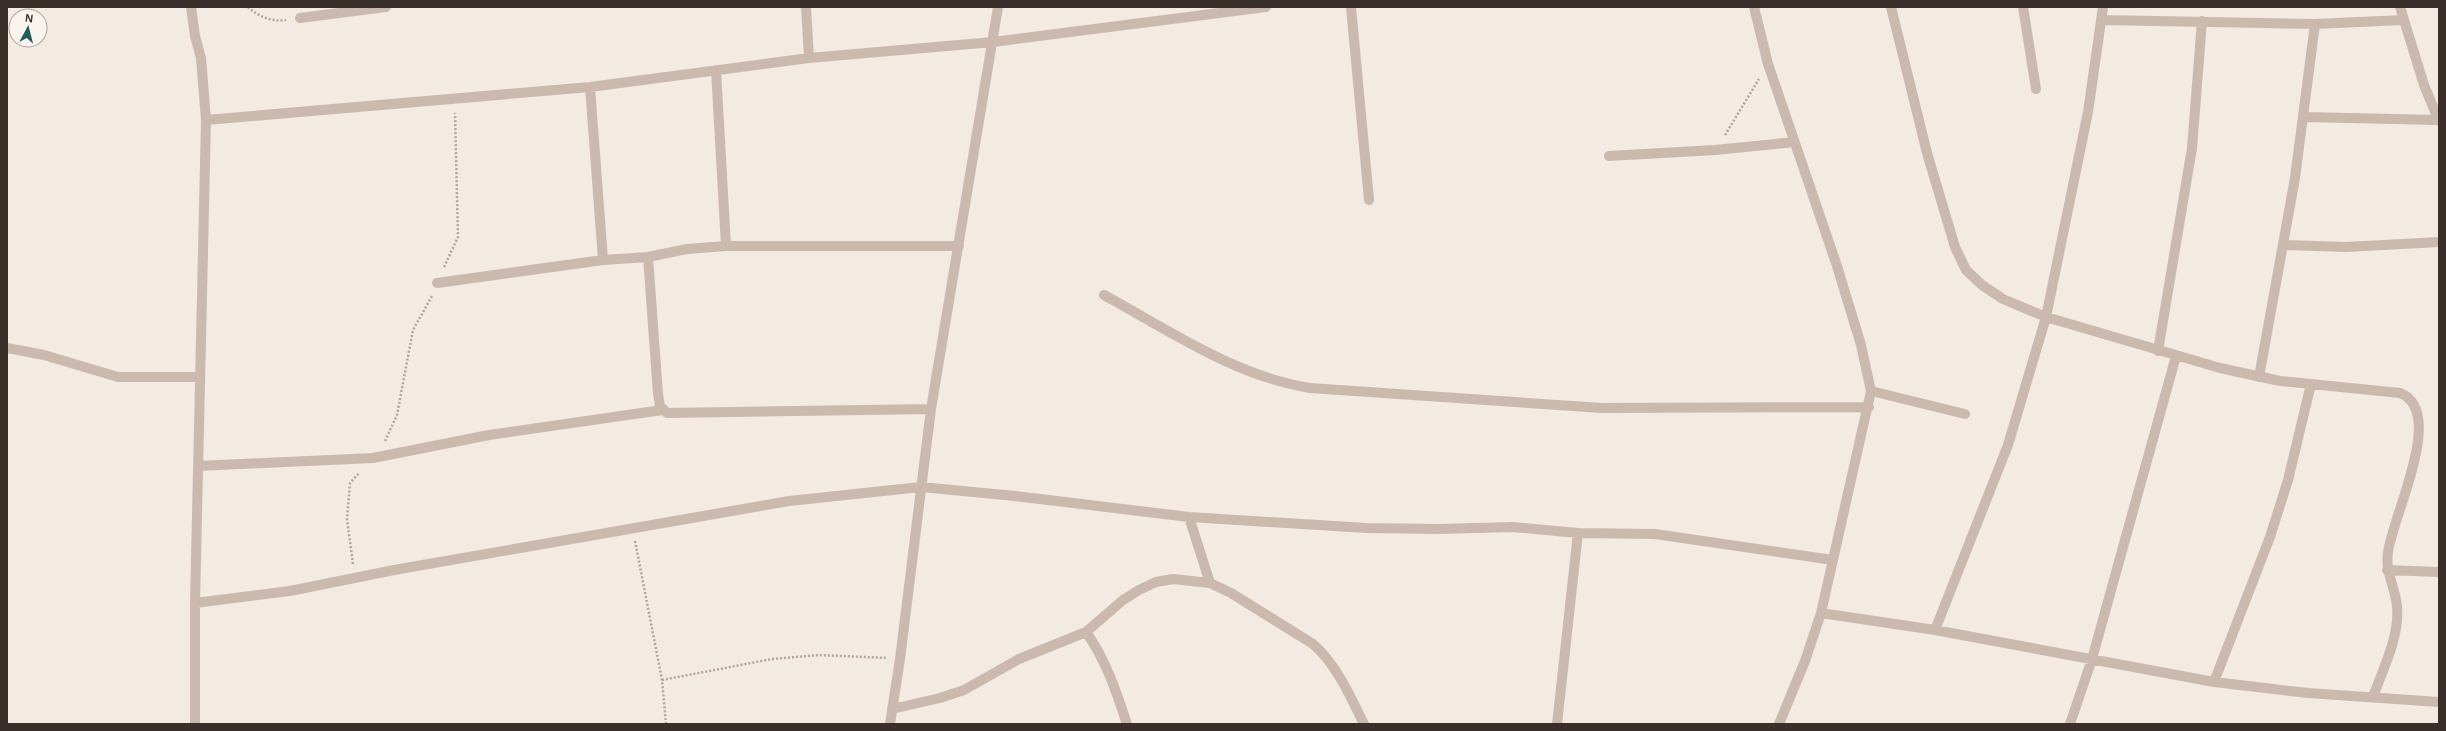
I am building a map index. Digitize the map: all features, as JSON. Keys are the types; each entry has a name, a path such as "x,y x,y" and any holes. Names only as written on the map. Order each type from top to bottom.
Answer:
{"street":[{"path":"191,7 195,36 201,58 206,120 195,603 195,724"},
{"path":"300,18 386,7"},
{"path":"806,7 809,58"},
{"path":"890,724 900,660 931,409 998,7"},
{"path":"206,120 590,87 809,58 993,42 1196,11 1266,7"},
{"path":"1351,7 1369,200"},
{"path":"1754,7 1768,64 1837,266 1861,345 1871,391 1869,407 1821,613 1805,661 1779,724"},
{"path":"1891,7 1927,153 1955,246 1966,270 1982,285 2003,299 2046,317 2176,356 2259,377 2407,395 2417,400 2425,408 2429,422"},
{"path":"2023,7 2036,89"},
{"path":"1935,630 2008,445 2046,317 2072,196 2103,7"},
{"path":"2304,117 2439,121 2424,85 2400,7"},
{"path":"2102,20 2315,24 2403,20"},
{"path":"2158,351 2192,148 2202,21"},
{"path":"2259,377 2284,245 2304,117 2315,24"},
{"path":"716,70 726,246"},
{"path":"590,87 603,260"},
{"path":"1609,156 1715,150 1794,142"},
{"path":"2284,245 2346,247 2439,242"},
{"path":"437,283 603,260 648,257 687,249 726,246 959,246"},
{"path":"648,257 658,394 662,410"},
{"path":"1104,295 1225,362 1263,378 1310,388 1602,408 1869,407"},
{"path":"7,348 44,355 118,377 200,377"},
{"path":"2070,724 2092,659 2176,356"},
{"path":"2214,682 2270,537 2288,480 2311,384"},
{"path":"1871,391 1965,414"},
{"path":"198,466 373,458 482,436 662,410 671,414 931,409"},
{"path":"2373,697 2395,632 2397,606 2387,570 2390,540 2427,452"},
{"path":"195,603 290,591 355,578 789,501 921,487 1022,497 1189,517 1366,528 1440,529 1512,527 1578,533 1655,534 1833,560"},
{"path":"1189,517 1210,583"},
{"path":"1557,724 1578,533"},
{"path":"2387,570 2439,572"},
{"path":"892,709 940,698 964,690 1019,659 1086,632 1123,600 1156,582 1173,579 1210,583 1231,592 1313,644 1322,652 1342,681 1364,724"},
{"path":"1821,613 1935,630 2214,682 2308,693 2439,702"},
{"path":"1086,632 1099,650 1114,684 1127,724"}],"path":[{"path":"248,7 255,13 269,19 283,20 300,18"},
{"path":"1715,150 1768,64"},
{"path":"355,578 347,519 350,483 373,458 388,436 397,415 413,330 458,237 454,98"},
{"path":"633,529 662,680 666,724"},
{"path":"662,680 772,659 819,655 900,660"}]}
